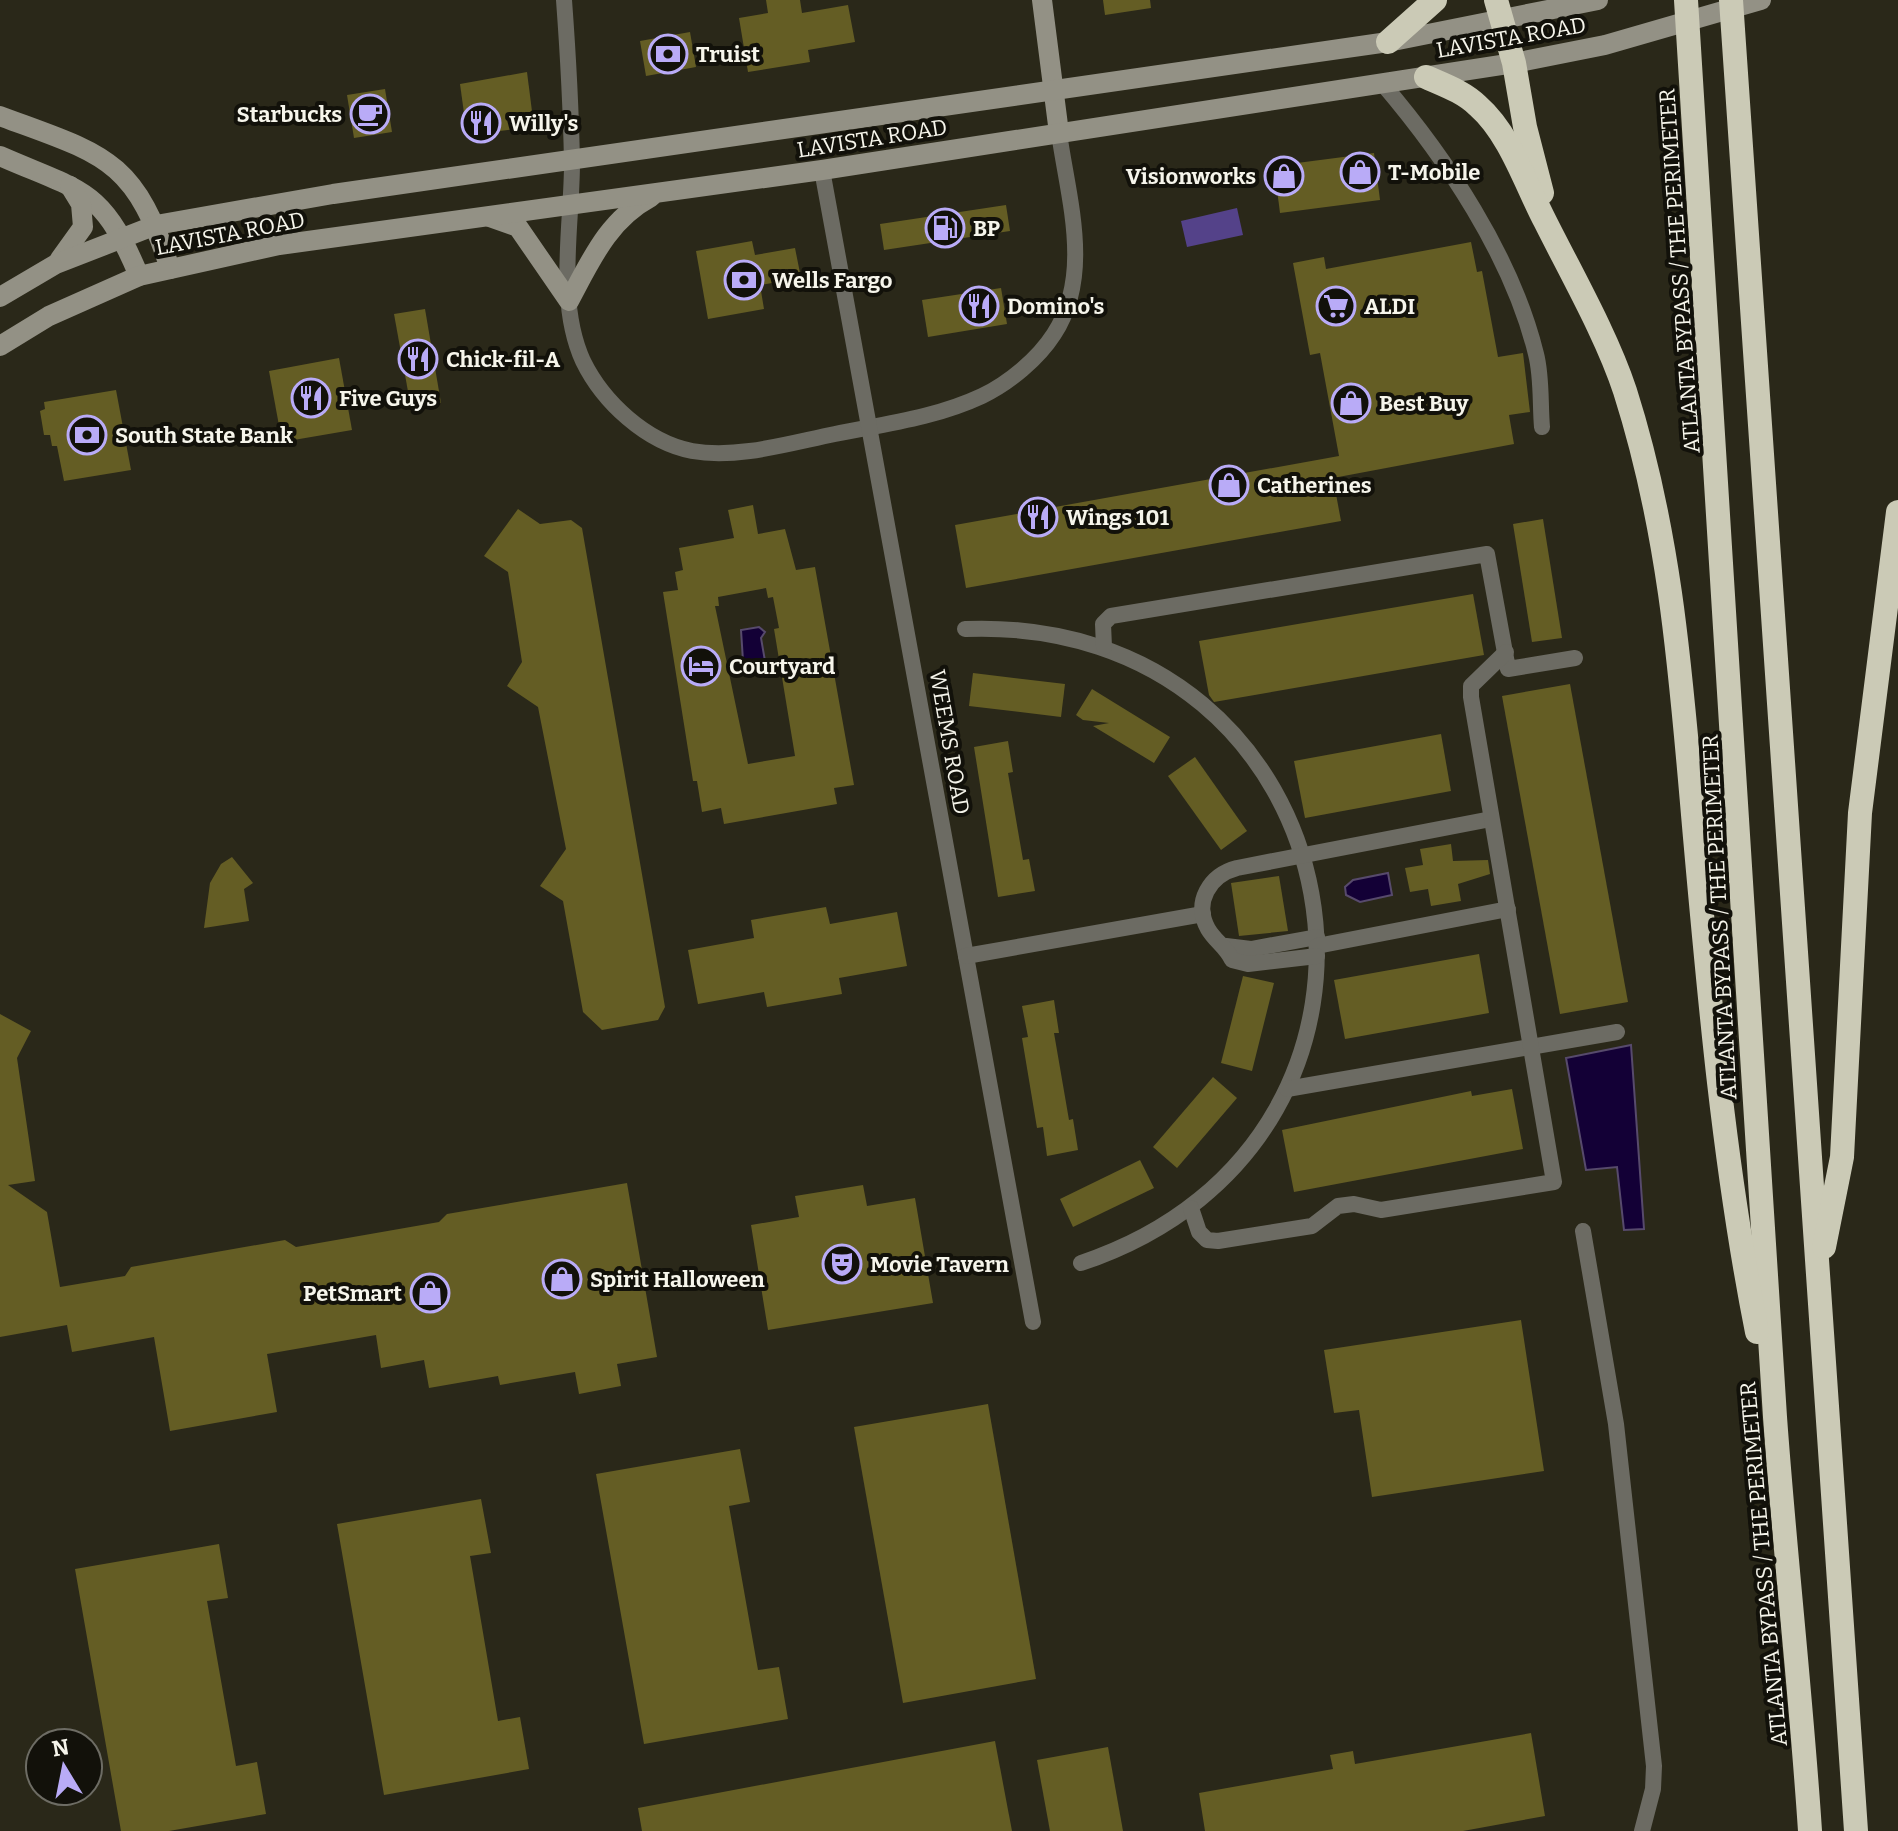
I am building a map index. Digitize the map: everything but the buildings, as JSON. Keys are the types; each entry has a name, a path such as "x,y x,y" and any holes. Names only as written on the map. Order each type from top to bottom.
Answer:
{"highway":[{"path":"1388,42 1435,0"},
{"name":"ATLANTA BYPASS / THE PERIMETER","path":"1686,0 1710,337 1775,1422 1801,1692 1810,1831"},
{"path":"1731,0 1856,1831"},
{"path":"1498,11 1514,63 1537,177 1568,267"},
{"path":"1426,77 1461,94 1489,117 1568,267 1624,388 1659,516 1671,582 1709,993 1746,1278 1775,1422"},
{"path":"1818,1281 1842,1157 1860,813 1898,512"}],"main road":[{"path":"1042,0 1059,133"},
{"name":"LAVISTA ROAD","path":"0,297 56,264 156,225 333,194 1388,42 1498,11 1598,0"},
{"name":"LAVISTA ROAD","path":"0,346 49,316 139,276 279,245 822,170 1514,63 1605,45 1761,0"},
{"path":"0,116 92,151 114,166 144,202 156,225 170,269"},
{"path":"0,156 68,183 100,205 123,237 139,276"},
{"path":"56,264 83,227 81,204 68,183"},
{"path":"486,216 518,227 569,301 600,244 628,210 661,192"}],"street":[{"path":"564,0 572,160 569,301 575,339 595,381 630,420 653,437 692,451 754,450 870,429 944,411 984,395 1022,371 1054,334 1069,300 1077,258 1059,133"},
{"path":"1382,83 1422,131 1472,208 1517,296 1537,356 1542,427"},
{"name":"WEEMS ROAD","path":"822,170 1033,1322"},
{"path":"1104,647 1103,624 1111,616 1487,554 1508,669 1575,658"},
{"path":"965,629 1027,629 1104,647 1172,681 1220,719 1241,742 1276,792 1303,854 1315,909 1317,946 1308,1031 1287,1089 1272,1117 1236,1166 1191,1208 1138,1241 1081,1263"},
{"path":"1191,1208 1199,1232 1207,1240 1218,1241 1312,1226 1338,1206 1354,1204 1381,1210 1554,1182 1471,686 1506,652"},
{"path":"1491,819 1237,868 1218,876 1205,893 1203,914 1211,934 1226,946 1232,960 1248,964 1317,946 1508,909"},
{"path":"966,956 1203,914"},
{"path":"1287,1089 1617,1032"},
{"path":"1583,1231 1616,1424 1649,1719 1653,1777 1642,1831"}],"shaded area":[{"path":"1237,208 1243,235 1187,247 1181,221"},
{"path":"759,627 765,632 761,638 765,661 748,664 743,661 741,630"},
{"path":"1388,873 1392,895 1360,902 1346,895 1345,887 1353,880"},
{"path":"1631,1045 1644,1229 1624,1230 1617,1167 1586,1170 1566,1058"}],"place":[{"name":"Truist","path":"668,54"},
{"name":"Starbucks","path":"370,114"},
{"name":"Willy's","path":"481,123"},
{"name":"T-Mobile","path":"1360,172"},
{"name":"Visionworks","path":"1284,176"},
{"name":"BP","path":"945,228"},
{"name":"Wells Fargo","path":"744,280"},
{"name":"Domino's","path":"979,306"},
{"name":"ALDI","path":"1336,306"},
{"name":"Chick-fil-A","path":"418,359"},
{"name":"Five Guys","path":"311,398"},
{"name":"Best Buy","path":"1351,403"},
{"name":"South State Bank","path":"87,435"},
{"name":"Catherines","path":"1229,485"},
{"name":"Wings 101","path":"1038,517"},
{"name":"Courtyard","path":"701,666"},
{"name":"Movie Tavern","path":"842,1264"},
{"name":"Spirit Halloween","path":"562,1279"},
{"name":"PetSmart","path":"430,1293"}]}
